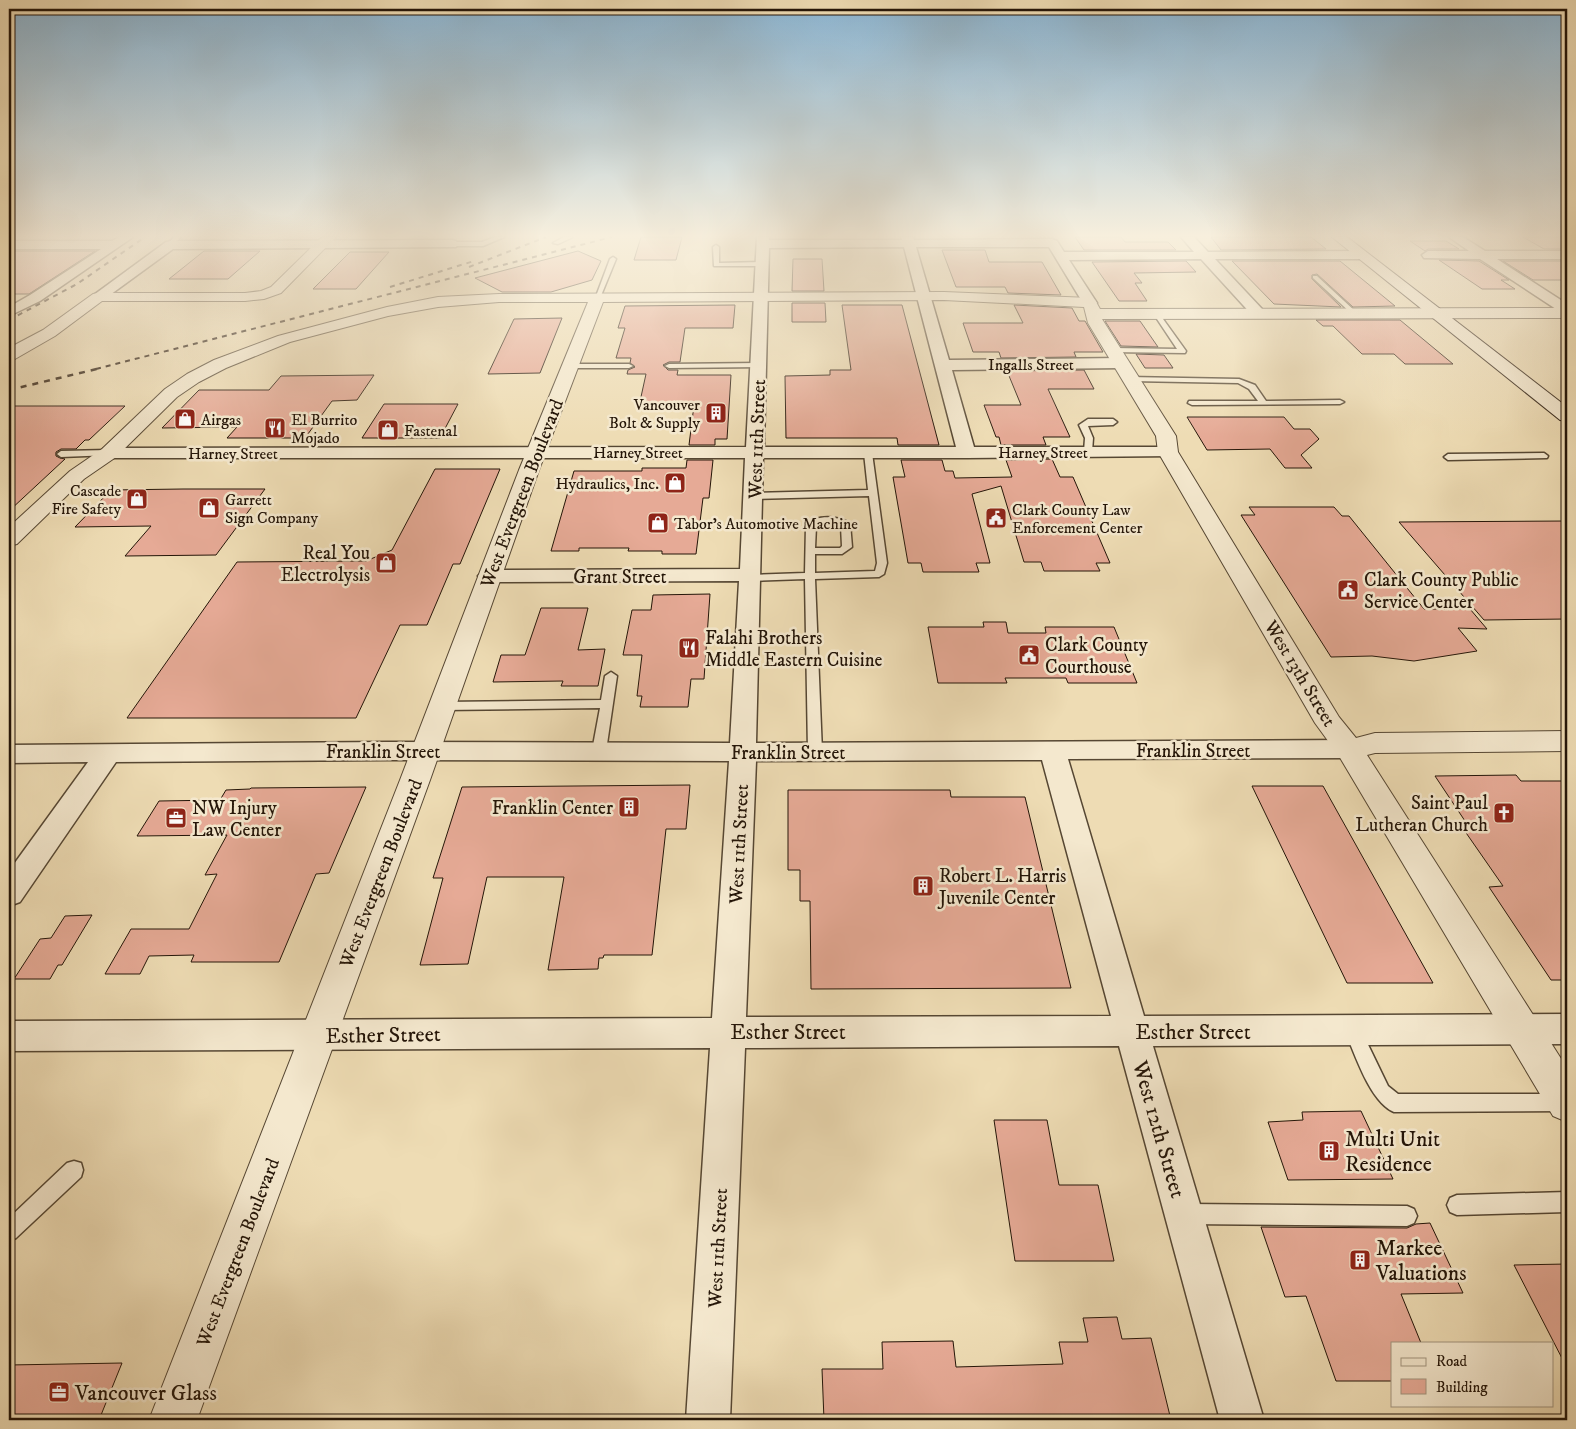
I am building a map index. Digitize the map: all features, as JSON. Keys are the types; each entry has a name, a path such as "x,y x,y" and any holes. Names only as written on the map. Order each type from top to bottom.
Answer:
{"street":[{"path":"9,312 24,304"},
{"path":"9,355 48,333 90,304"},
{"path":"9,539 77,475 109,453 166,398 186,383 230,359 278,341 382,313 429,304"},
{"name":"West Evergreen Boulevard","path":"173,1420 426,751 489,576 595,304"},
{"name":"West 11th Street","path":"708,1420 743,752 761,304"},
{"path":"925,304 967,453"},
{"path":"1056,304 1156,314 1354,313 1438,305 1460,313 1482,330"},
{"name":"West 13th Street","path":"1089,304 1096,323 1166,436 1168,452 1329,723 1349,749 1567,1103"},
{"path":"1249,304 1258,313"},
{"path":"1556,304 1567,311"},
{"path":"1438,305 1567,416"},
{"path":"1460,313 1567,311"},
{"name":"Ingalls Street","path":"942,365 1121,364"},
{"name":"Harney Street","path":"109,453 1168,452"},
{"path":"9,559 96,474 109,453"},
{"name":"Grant Street","path":"489,576 750,577"},
{"name":"Franklin Street","path":"9,754 1349,749 1375,743 1567,741"},
{"name":"West 12th Street","path":"1053,751 1242,1420"},
{"path":"9,894 108,754"},
{"name":"Esther Street","path":"9,1036 728,1031 1567,1029"}],"lane":[{"path":"1344,304 1354,313"},
{"path":"1121,364 1182,350 1156,314"},
{"path":"1121,364 1239,381 1252,387 1264,403"},
{"path":"670,366 759,365"},
{"path":"570,366 629,366"},
{"path":"1192,403 1340,402"},
{"path":"1088,452 1089,438 1083,425 1088,422 1113,422"},
{"path":"61,454 109,453"},
{"path":"750,577 879,574 882,563 868,453"},
{"path":"1448,457 1544,456"},
{"path":"753,496 873,494"},
{"path":"810,551 816,752"},
{"path":"599,752 611,676"},
{"path":"442,706 607,704"},
{"path":"1353,1030 1382,1092 1394,1103 1567,1103"},
{"path":"9,1231 74,1170"},
{"path":"1457,1205 1567,1202"},
{"path":"1184,1214 1407,1216"}],"building":[{"path":"792,304 825,304 826,322 792,322"},
{"path":"1274,304 1338,304 1341,307"},
{"path":"1349,304 1392,304 1395,306 1353,307"},
{"path":"735,305 733,328 685,328 680,362 669,362 663,365 668,370 678,370 677,375 731,375 727,439 715,439 715,445 689,445 694,405 639,406 646,374 627,374 628,370 635,367 630,363 631,358 616,358 625,328 618,328 625,306"},
{"path":"842,305 902,305 939,445 898,445 897,438 786,438 785,376 830,375 830,370 851,370"},
{"path":"1014,305 1072,308 1079,321 1085,321 1103,352 1074,352 1076,357 1001,358 999,352 973,352 963,323 1023,323"},
{"path":"562,318 540,373 488,374 514,319"},
{"path":"1316,320 1400,320 1453,364 1405,364 1394,354 1362,354 1333,326 1323,326"},
{"path":"1105,321 1140,321 1158,347 1121,346"},
{"path":"1136,354 1164,355 1173,368 1145,368"},
{"path":"1084,370 1094,389 1048,389 1070,437 1043,437 1046,445 1001,445 984,405 1021,405 1007,371"},
{"path":"374,375 357,400 332,401 305,438 227,438 237,427 162,428 199,390 269,390 281,376"},
{"path":"384,404 458,404 440,438 362,438"},
{"path":"9,406 125,406 89,440 85,440 76,449 61,449 56,452 56,456 65,459 9,511"},
{"path":"1187,417 1284,417 1294,429 1310,429 1319,439 1301,455 1312,468 1285,468 1270,449 1207,450"},
{"name":"Clark County Law Enforcement Center","path":"1052,459 1060,477 1073,477 1110,563 1096,563 1100,571 1044,571 1041,562 1024,562 1001,486 972,494 990,563 976,563 979,572 923,572 921,563 908,563 893,477 905,477 901,460 942,460 945,471 953,471 955,478 1012,477 1006,460"},
{"path":"687,460 713,460 709,498 703,498 696,554 628,551 629,548 579,548 579,551 551,551 574,471 642,471 642,468 686,468"},
{"path":"435,469 500,469 460,564 453,564 427,625 400,625 356,718 127,718 237,562 366,561 392,550"},
{"name":"Garrett Sign Company","path":"265,489 216,555 125,556 151,526 75,527 111,490"},
{"name":"Clark County Public Service Center","path":"1249,507 1334,507 1342,516 1349,516 1424,609 1470,609 1487,629 1458,628 1477,651 1414,661 1372,656 1331,657 1241,515 1255,515"},
{"path":"1567,521 1567,619 1484,620 1399,522"},
{"path":"710,594 704,679 691,679 688,707 640,707 642,696 637,696 642,655 623,655 632,610 651,610 653,595"},
{"path":"541,608 588,608 578,650 605,649 598,686 561,686 563,681 493,682 501,655 525,655"},
{"name":"Clark County Courthouse","path":"983,622 1006,622 1008,633 1046,633 1045,627 1114,627 1137,683 1068,683 1066,678 1005,678 1007,683 938,683 928,627 984,627"},
{"path":"1516,775 1521,781 1567,781 1567,980 1551,980 1489,887 1503,886 1462,827 1469,827 1435,776"},
{"path":"690,785 686,829 666,829 652,955 604,955 603,958 599,958 598,969 548,970 564,877 487,877 468,964 420,965 443,878 433,878 462,787"},
{"path":"1252,786 1323,786 1433,983 1347,983"},
{"path":"366,787 329,873 316,874 279,962 191,962 194,955 149,956 140,974 105,974 131,929 189,929 217,874 205,875 227,835 137,836 159,801 220,800 226,790 251,788"},
{"name":"Robert L. Harris Juvenile Center","path":"788,790 950,790 951,797 1025,797 1071,988 811,989 810,901 800,901 800,870 788,870"},
{"path":"92,915 62,965 58,965 50,979 14,979 40,939 51,938 65,916"},
{"name":"Multi Unit Residence","path":"1361,1111 1393,1179 1288,1180 1268,1122 1303,1120 1302,1112"},
{"path":"994,1120 1047,1120 1059,1185 1098,1185 1114,1261 1015,1261"},
{"name":"Markee Valuations","path":"1430,1223 1463,1293 1401,1294 1421,1342 1391,1342 1391,1381 1336,1381 1306,1296 1285,1297 1261,1227 1407,1228 1416,1224"},
{"path":"1567,1264 1567,1368 1554,1342 1514,1265"},
{"path":"1117,1317 1122,1339 1151,1338 1171,1420 824,1420 822,1369 883,1369 882,1342 953,1341 956,1367 1063,1364 1059,1342 1088,1342 1083,1318"},
{"name":"Vancouver Glass","path":"122,1363 99,1420 9,1420 9,1365"}],"railway":[{"path":"9,320 40,304"},
{"path":"96,369 351,304"},
{"path":"9,390 101,368"}],"place":[{"name":"Vancouver Bolt & Supply","path":"716,413"},
{"name":"Airgas","path":"185,419"},
{"name":"El Burrito Mojado","path":"275,428"},
{"name":"Fastenal","path":"388,430"},
{"name":"Hydraulics, Inc.","path":"675,483"},
{"name":"Cascade Fire Safety","path":"137,499"},
{"name":"Garrett Sign Company","path":"209,508"},
{"name":"Clark County Law Enforcement Center","path":"996,518"},
{"name":"Tabor's Automotive Machine","path":"658,523"},
{"name":"Real You Electrolysis","path":"386,563"},
{"name":"Clark County Public Service Center","path":"1348,590"},
{"name":"Falahi Brothers Middle Eastern Cuisine","path":"689,648"},
{"name":"Clark County Courthouse","path":"1029,655"},
{"name":"Franklin Center","path":"629,807"},
{"name":"Saint Paul Lutheran Church","path":"1504,813"},
{"name":"NW Injury Law Center","path":"176,818"},
{"name":"Robert L. Harris Juvenile Center","path":"923,886"},
{"name":"Multi Unit Residence","path":"1329,1151"},
{"name":"Markee Valuations","path":"1360,1260"},
{"name":"Vancouver Glass","path":"59,1392"}]}
